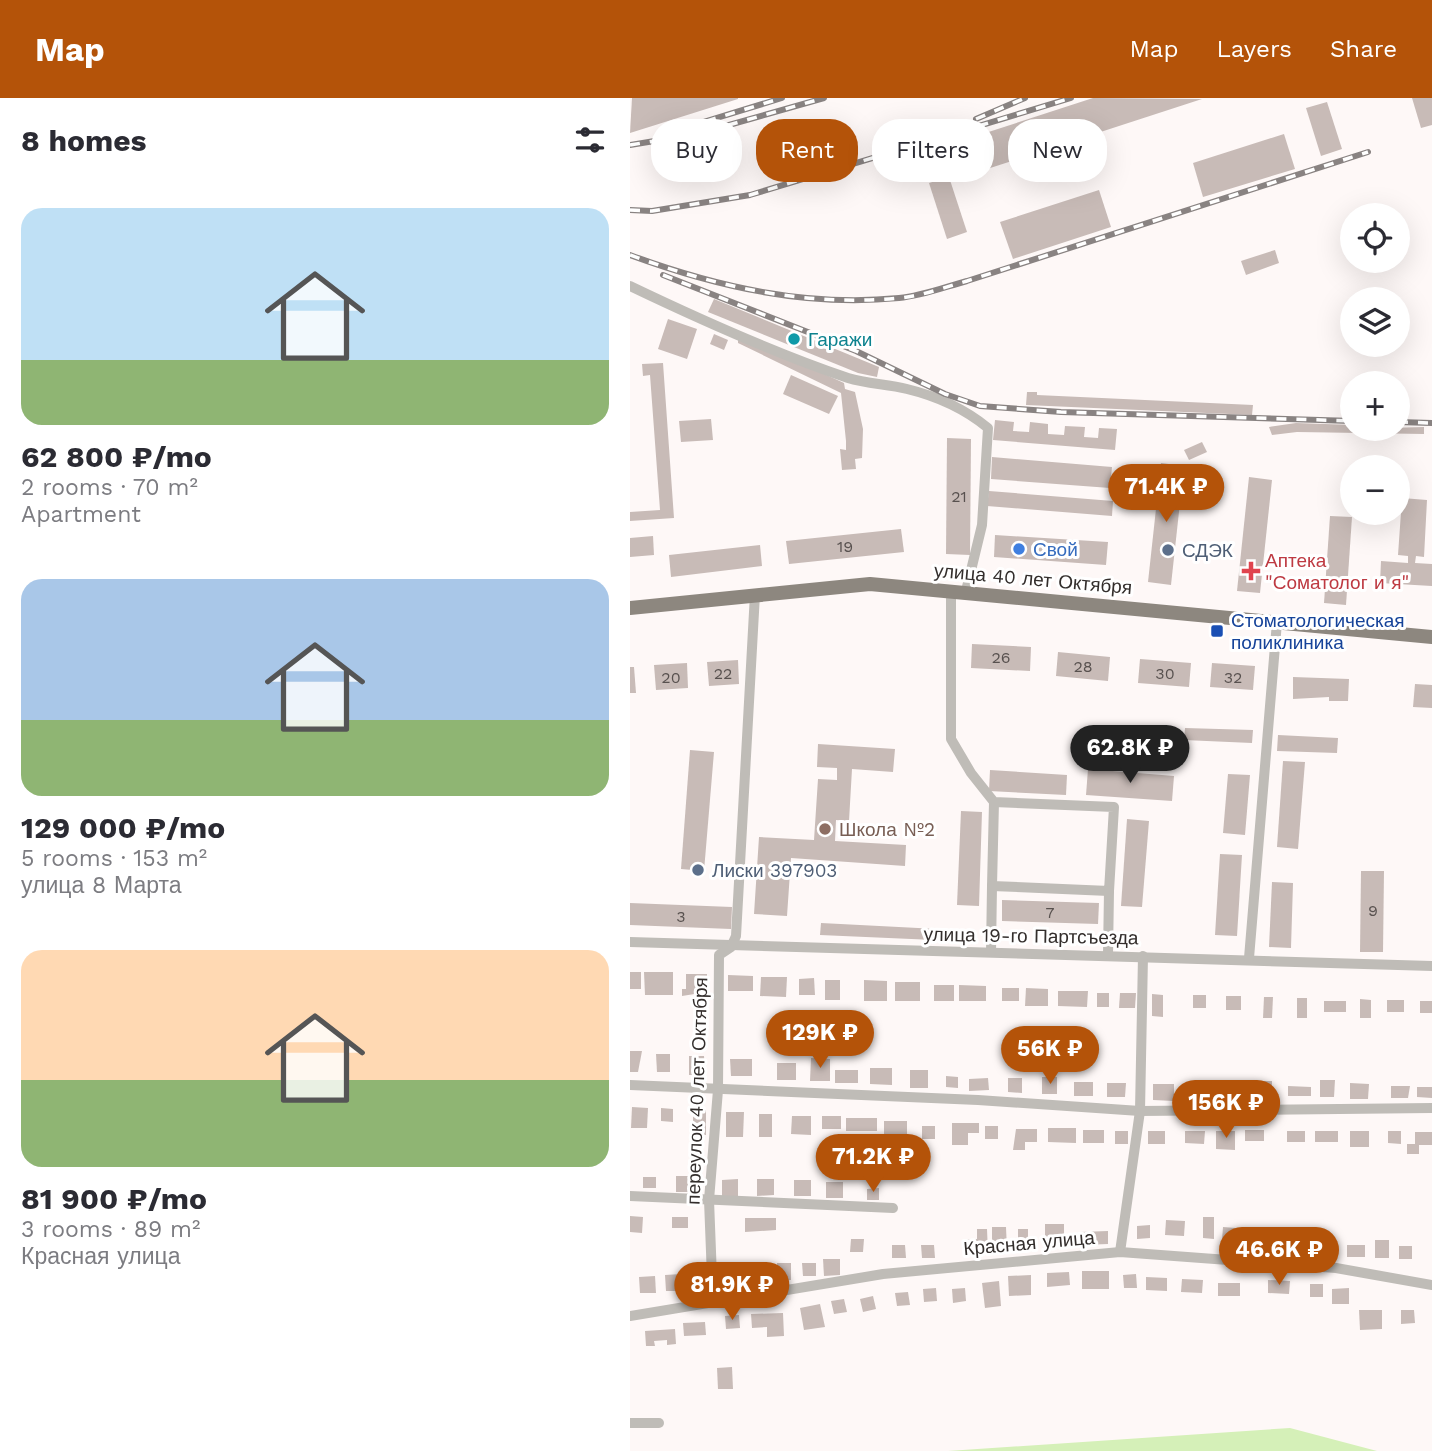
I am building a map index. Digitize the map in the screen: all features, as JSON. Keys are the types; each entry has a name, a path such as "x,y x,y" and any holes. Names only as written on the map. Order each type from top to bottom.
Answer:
{"main road":[{"name":"улица 40 лет Октября","path":"630,608 853,584 966,591 1432,637"}],"street":[{"path":"630,286 706,322 850,379 907,389 940,400 971,414 988,428 982,525 966,591"},
{"path":"951,590 951,738 971,773 994,802 991,952"},
{"name":"переулок 40 лет Октября","path":"713,1303 709,1200 718,1090 719,954 731,947 736,936 755,594"},
{"path":"1249,958 1278,622"},
{"path":"994,802 1114,807 1108,954"},
{"path":"992,886 1109,891"},
{"name":"улица 19-го Партсъезда","path":"630,942 731,947 1249,958 1432,966"},
{"path":"1120,1252 1140,1111 1143,956"},
{"path":"630,1085 978,1100 1140,1111 1432,1108"},
{"path":"630,1196 893,1208"},
{"name":"Красная улица","path":"630,1316 883,1274 1120,1252 1336,1268 1432,1285"},
{"path":"630,1423 659,1423"}],"green space":[{"path":"1290,1428 1377,1451 948,1451"}],"building":[{"path":"632,98 738,98 674,119 651,119 651,126 630,133"},
{"path":"1093,98 1202,99 1107,130 1107,119 1028,119"},
{"path":"1412,98 1432,98 1432,125 1421,128"},
{"path":"1327,102 1342,149 1321,156 1306,108"},
{"path":"1008,126 1008,162 994,167 994,130"},
{"path":"1284,134 1295,169 1203,197 1193,163"},
{"path":"951,182 967,232 947,239 929,183"},
{"path":"1099,190 1111,227 1013,259 1000,222"},
{"path":"1275,250 1279,263 1246,275 1241,261"},
{"name":"Гаражи","path":"714,299 879,367 877,377 858,373 708,312"},
{"path":"668,319 697,329 687,359 658,349"},
{"path":"714,334 728,340 724,350 710,344"},
{"name":"Гаражи","path":"738,335 844,383 845,389 855,392 863,429 862,458 855,459 856,469 842,470 840,449 846,450 846,441 841,393 738,343"},
{"path":"663,363 674,518 630,521 630,512 660,510 650,375 643,376 642,364"},
{"path":"791,375 838,396 829,414 783,394"},
{"path":"1027,392 1037,392 1037,395 1253,405 1252,415 1026,405"},
{"path":"711,419 713,440 681,442 679,421"},
{"path":"995,420 1014,422 1013,431 1029,432 1030,422 1048,424 1048,434 1064,435 1065,426 1085,427 1084,437 1098,438 1099,428 1117,429 1115,450 993,440"},
{"path":"1296,423 1340,425 1340,433 1297,432 1272,435 1269,427"},
{"path":"1410,427 1424,427 1424,434 1410,434"},
{"path":"947,438 971,439 970,555 946,554"},
{"path":"1202,442 1207,452 1189,460 1184,450"},
{"path":"992,457 1112,467 1110,488 991,479"},
{"path":"1161,463 1184,466 1171,585 1148,582"},
{"path":"1249,477 1272,480 1260,593 1237,591"},
{"path":"989,491 1113,501 1112,516 987,506"},
{"path":"1410,499 1427,500 1424,557 1416,556 1415,563 1432,564 1432,586 1380,583 1381,561 1408,563 1408,556 1398,555 1400,525 1410,525"},
{"path":"1330,516 1340,516 1340,525 1351,525 1346,605 1324,603"},
{"path":"901,529 904,552 789,564 786,541"},
{"path":"995,535 1108,542 1106,565 994,557"},
{"path":"653,536 654,555 630,557 630,538"},
{"path":"760,545 762,566 671,577 669,555"},
{"path":"972,644 1031,647 1030,671 971,668"},
{"path":"1058,652 1110,657 1108,681 1056,676"},
{"path":"1140,659 1191,663 1189,687 1138,683"},
{"path":"738,660 739,684 709,686 707,662"},
{"path":"687,663 688,688 656,690 654,665"},
{"path":"1212,663 1255,666 1253,690 1210,687"},
{"path":"630,667 634,667 636,693 630,693"},
{"path":"1293,677 1349,679 1348,701 1329,701 1329,697 1293,699"},
{"path":"1415,684 1432,685 1432,708 1413,707"},
{"path":"1185,728 1253,730 1252,743 1184,740"},
{"path":"1278,735 1338,738 1337,753 1277,751"},
{"name":"Школа №2","path":"818,744 895,749 893,772 852,769 849,821 836,820 835,841 906,845 905,866 791,858 787,916 754,914 759,837 814,840 818,779 837,780 837,768 817,767"},
{"path":"690,750 714,752 704,871 681,869"},
{"path":"1283,761 1305,762 1298,849 1277,847"},
{"path":"1088,769 1174,776 1172,801 1086,795"},
{"path":"990,770 1067,775 1066,795 989,791"},
{"path":"1228,774 1250,775 1245,835 1223,833"},
{"path":"961,811 982,812 979,906 957,905"},
{"path":"1127,819 1149,821 1142,907 1121,906"},
{"path":"1220,854 1242,855 1237,936 1215,935"},
{"path":"1361,871 1384,871 1383,952 1360,952"},
{"path":"1272,882 1293,883 1291,948 1269,947"},
{"path":"1002,900 1099,903 1098,924 1002,921"},
{"path":"630,903 732,907 731,929 630,925"},
{"path":"821,923 957,930 957,941 820,935"},
{"path":"630,972 641,972 641,989 630,989"},
{"path":"644,972 673,972 673,995 645,995"},
{"path":"686,974 707,974 707,992 682,996 682,989 686,989"},
{"path":"728,975 753,976 753,991 728,991"},
{"path":"761,977 787,977 786,997 760,996"},
{"path":"814,978 815,995 799,995 799,979"},
{"path":"825,980 840,980 840,1000 825,1000"},
{"path":"864,980 887,981 887,1001 864,1001"},
{"path":"895,982 920,982 920,1001 895,1001"},
{"path":"934,985 954,985 954,1001 934,1001"},
{"path":"959,985 986,986 986,1001 959,1001"},
{"path":"1002,988 1019,988 1019,1001 1002,1001"},
{"path":"1026,988 1048,989 1048,1006 1025,1006"},
{"path":"1058,991 1088,991 1087,1007 1058,1006"},
{"path":"1097,993 1109,993 1109,1007 1097,1007"},
{"path":"1120,993 1136,993 1135,1008 1119,1008"},
{"path":"1152,994 1163,995 1163,1017 1152,1016"},
{"path":"1193,995 1206,995 1206,1008 1193,1008"},
{"path":"1226,996 1241,996 1241,1010 1226,1010"},
{"path":"1264,997 1273,997 1272,1018 1263,1018"},
{"path":"1297,998 1307,998 1307,1018 1297,1018"},
{"path":"1360,999 1371,1000 1371,1018 1360,1018"},
{"path":"1387,1000 1404,1000 1404,1012 1387,1012"},
{"path":"1324,1001 1346,1001 1346,1012 1324,1012"},
{"path":"1420,1001 1432,1001 1432,1013 1420,1013"},
{"path":"630,1051 642,1051 638,1072 630,1072"},
{"path":"656,1054 670,1054 670,1072 657,1072"},
{"path":"689,1056 704,1056 705,1075 689,1075"},
{"path":"811,1058 830,1059 830,1081 810,1081"},
{"path":"730,1059 752,1059 752,1076 731,1076"},
{"path":"777,1063 796,1063 796,1080 777,1080"},
{"path":"870,1068 892,1068 892,1085 870,1084"},
{"path":"835,1070 858,1070 858,1083 835,1083"},
{"path":"910,1070 928,1070 928,1088 910,1088"},
{"path":"946,1076 958,1077 958,1088 946,1087"},
{"path":"1042,1077 1057,1077 1057,1094 1042,1094"},
{"path":"988,1078 989,1090 969,1091 969,1079"},
{"path":"1008,1078 1022,1078 1022,1093 1008,1092"},
{"path":"1320,1080 1335,1080 1334,1097 1320,1097"},
{"path":"1219,1081 1237,1081 1237,1096 1219,1096"},
{"path":"1258,1081 1272,1081 1272,1094 1258,1094"},
{"path":"1074,1082 1093,1082 1093,1096 1074,1096"},
{"path":"1190,1082 1207,1082 1207,1096 1189,1096"},
{"path":"1107,1083 1126,1083 1125,1097 1107,1097"},
{"path":"1350,1083 1369,1084 1368,1099 1350,1099"},
{"path":"1153,1084 1174,1084 1174,1101 1153,1100"},
{"path":"1288,1086 1311,1087 1311,1096 1288,1096"},
{"path":"1391,1086 1410,1086 1408,1098 1391,1098"},
{"path":"1417,1087 1432,1087 1432,1098 1417,1097"},
{"path":"632,1107 648,1108 647,1128 631,1128"},
{"path":"661,1108 673,1109 673,1122 661,1121"},
{"path":"693,1110 706,1110 706,1135 693,1135"},
{"path":"726,1112 744,1112 743,1137 726,1137"},
{"path":"759,1114 772,1114 772,1137 759,1137"},
{"path":"792,1116 811,1116 811,1135 791,1134"},
{"path":"822,1116 841,1116 841,1129 822,1129"},
{"path":"846,1118 877,1118 877,1131 846,1131"},
{"path":"884,1121 907,1121 907,1134 884,1134"},
{"path":"952,1123 979,1123 979,1133 968,1133 968,1145 952,1145"},
{"path":"922,1126 935,1126 935,1139 922,1139"},
{"path":"985,1126 998,1126 998,1139 985,1139"},
{"path":"1048,1128 1076,1128 1076,1143 1048,1142"},
{"path":"1016,1129 1037,1129 1037,1142 1025,1142 1025,1150 1013,1150"},
{"path":"1083,1130 1104,1130 1104,1143 1083,1143"},
{"path":"1245,1130 1264,1130 1264,1141 1245,1141"},
{"path":"1115,1131 1128,1131 1128,1144 1115,1144"},
{"path":"1148,1131 1165,1131 1165,1144 1148,1144"},
{"path":"1185,1131 1205,1131 1204,1144 1185,1143"},
{"path":"1216,1131 1235,1131 1235,1150 1216,1149"},
{"path":"1287,1131 1305,1131 1305,1142 1287,1142"},
{"path":"1315,1131 1338,1131 1338,1142 1315,1142"},
{"path":"1350,1131 1369,1131 1369,1147 1350,1147"},
{"path":"1388,1131 1401,1131 1401,1144 1388,1143"},
{"path":"1415,1132 1432,1132 1432,1145 1419,1145 1419,1154 1407,1154 1407,1144 1415,1144"},
{"path":"676,1176 690,1176 689,1192 676,1192"},
{"path":"643,1177 656,1177 656,1188 643,1188"},
{"path":"738,1179 738,1196 722,1196 722,1180"},
{"path":"757,1179 774,1179 774,1195 757,1196"},
{"path":"794,1180 811,1180 811,1196 794,1196"},
{"path":"826,1182 843,1182 843,1198 826,1198"},
{"path":"879,1188 879,1200 867,1200 867,1189"},
{"path":"630,1216 643,1217 642,1233 630,1232"},
{"path":"672,1217 688,1217 688,1228 672,1228"},
{"path":"1203,1217 1214,1217 1214,1239 1203,1238"},
{"path":"745,1218 776,1218 776,1230 745,1232"},
{"path":"1166,1220 1185,1221 1184,1236 1165,1235"},
{"path":"1045,1224 1064,1224 1064,1247 1045,1247"},
{"path":"1150,1225 1150,1238 1137,1239 1137,1226"},
{"path":"992,1227 1006,1227 1007,1250 992,1250"},
{"path":"1223,1227 1236,1228 1235,1241 1222,1240"},
{"path":"977,1229 987,1229 988,1253 964,1253 964,1240 977,1239"},
{"path":"1018,1229 1028,1229 1028,1247 1018,1247"},
{"path":"1108,1231 1108,1244 1081,1245 1080,1232"},
{"path":"1249,1232 1264,1233 1263,1245 1248,1244"},
{"path":"1297,1236 1297,1249 1284,1250 1284,1237"},
{"path":"851,1239 864,1239 863,1252 850,1252"},
{"path":"1310,1239 1324,1239 1324,1252 1311,1252"},
{"path":"1375,1240 1389,1240 1389,1258 1375,1258"},
{"path":"892,1245 905,1245 906,1258 892,1258"},
{"path":"921,1245 934,1245 935,1258 922,1258"},
{"path":"1347,1245 1365,1245 1365,1257 1347,1257"},
{"path":"1399,1246 1412,1246 1412,1259 1399,1259"},
{"path":"823,1259 840,1259 840,1275 824,1276"},
{"path":"777,1263 791,1263 791,1280 777,1281"},
{"path":"802,1263 816,1263 816,1276 803,1276"},
{"path":"762,1271 762,1285 749,1285 749,1272"},
{"path":"1082,1271 1109,1271 1109,1289 1082,1289"},
{"path":"1069,1272 1070,1285 1047,1287 1047,1273"},
{"path":"681,1274 682,1291 666,1291 665,1275"},
{"path":"705,1274 706,1291 689,1291 689,1275"},
{"path":"1136,1274 1137,1288 1124,1288 1123,1275"},
{"path":"1031,1275 1031,1295 1009,1296 1008,1276"},
{"path":"655,1276 656,1293 640,1293 639,1277"},
{"path":"729,1276 729,1288 718,1288 718,1277"},
{"path":"1146,1277 1167,1278 1167,1291 1146,1290"},
{"path":"1182,1279 1203,1280 1202,1293 1181,1292"},
{"path":"1268,1280 1290,1281 1289,1294 1268,1293"},
{"path":"999,1281 1001,1306 985,1308 982,1283"},
{"path":"1218,1283 1240,1283 1240,1296 1218,1296"},
{"path":"1310,1284 1323,1284 1323,1297 1310,1297"},
{"path":"936,1288 937,1301 924,1302 923,1289"},
{"path":"965,1288 966,1301 953,1303 952,1289"},
{"path":"1349,1288 1349,1304 1332,1304 1332,1289"},
{"path":"908,1292 910,1305 897,1306 895,1293"},
{"path":"873,1296 876,1309 863,1312 860,1299"},
{"path":"844,1299 847,1312 834,1314 831,1301"},
{"path":"820,1304 825,1327 804,1330 800,1308"},
{"path":"1359,1310 1382,1310 1382,1329 1360,1330"},
{"path":"1401,1310 1414,1310 1415,1323 1401,1324"},
{"path":"783,1313 784,1336 767,1337 767,1327 752,1328 751,1314"},
{"path":"739,1315 740,1328 726,1329 725,1316"},
{"path":"705,1322 706,1335 684,1336 683,1323"},
{"path":"675,1329 676,1344 667,1345 667,1340 654,1341 655,1346 646,1346 645,1331"},
{"path":"732,1367 733,1389 718,1389 717,1368"}],"railway":[{"path":"713,119 782,98"},
{"path":"630,145 697,134 824,98"},
{"path":"976,119 1025,98"},
{"path":"630,210 652,211 750,195 1071,98"},
{"path":"630,255 696,276 762,292 830,300 908,297 967,281 1368,152"},
{"path":"663,275 856,351 945,394 980,406 1061,412 1340,421"},
{"path":"1410,422 1432,423"}],"place":[{"name":"Гаражи","path":"794,339"},
{"name":"Свой","path":"1019,549"},
{"name":"СДЭК","path":"1168,550"},
{"name":"Аптека \"Соматолог и я\"","path":"1251,571"},
{"name":"Стоматологическая поликлиника","path":"1217,631"},
{"name":"Школа №2","path":"825,829"},
{"name":"Лиски 397903","path":"698,870"}]}
